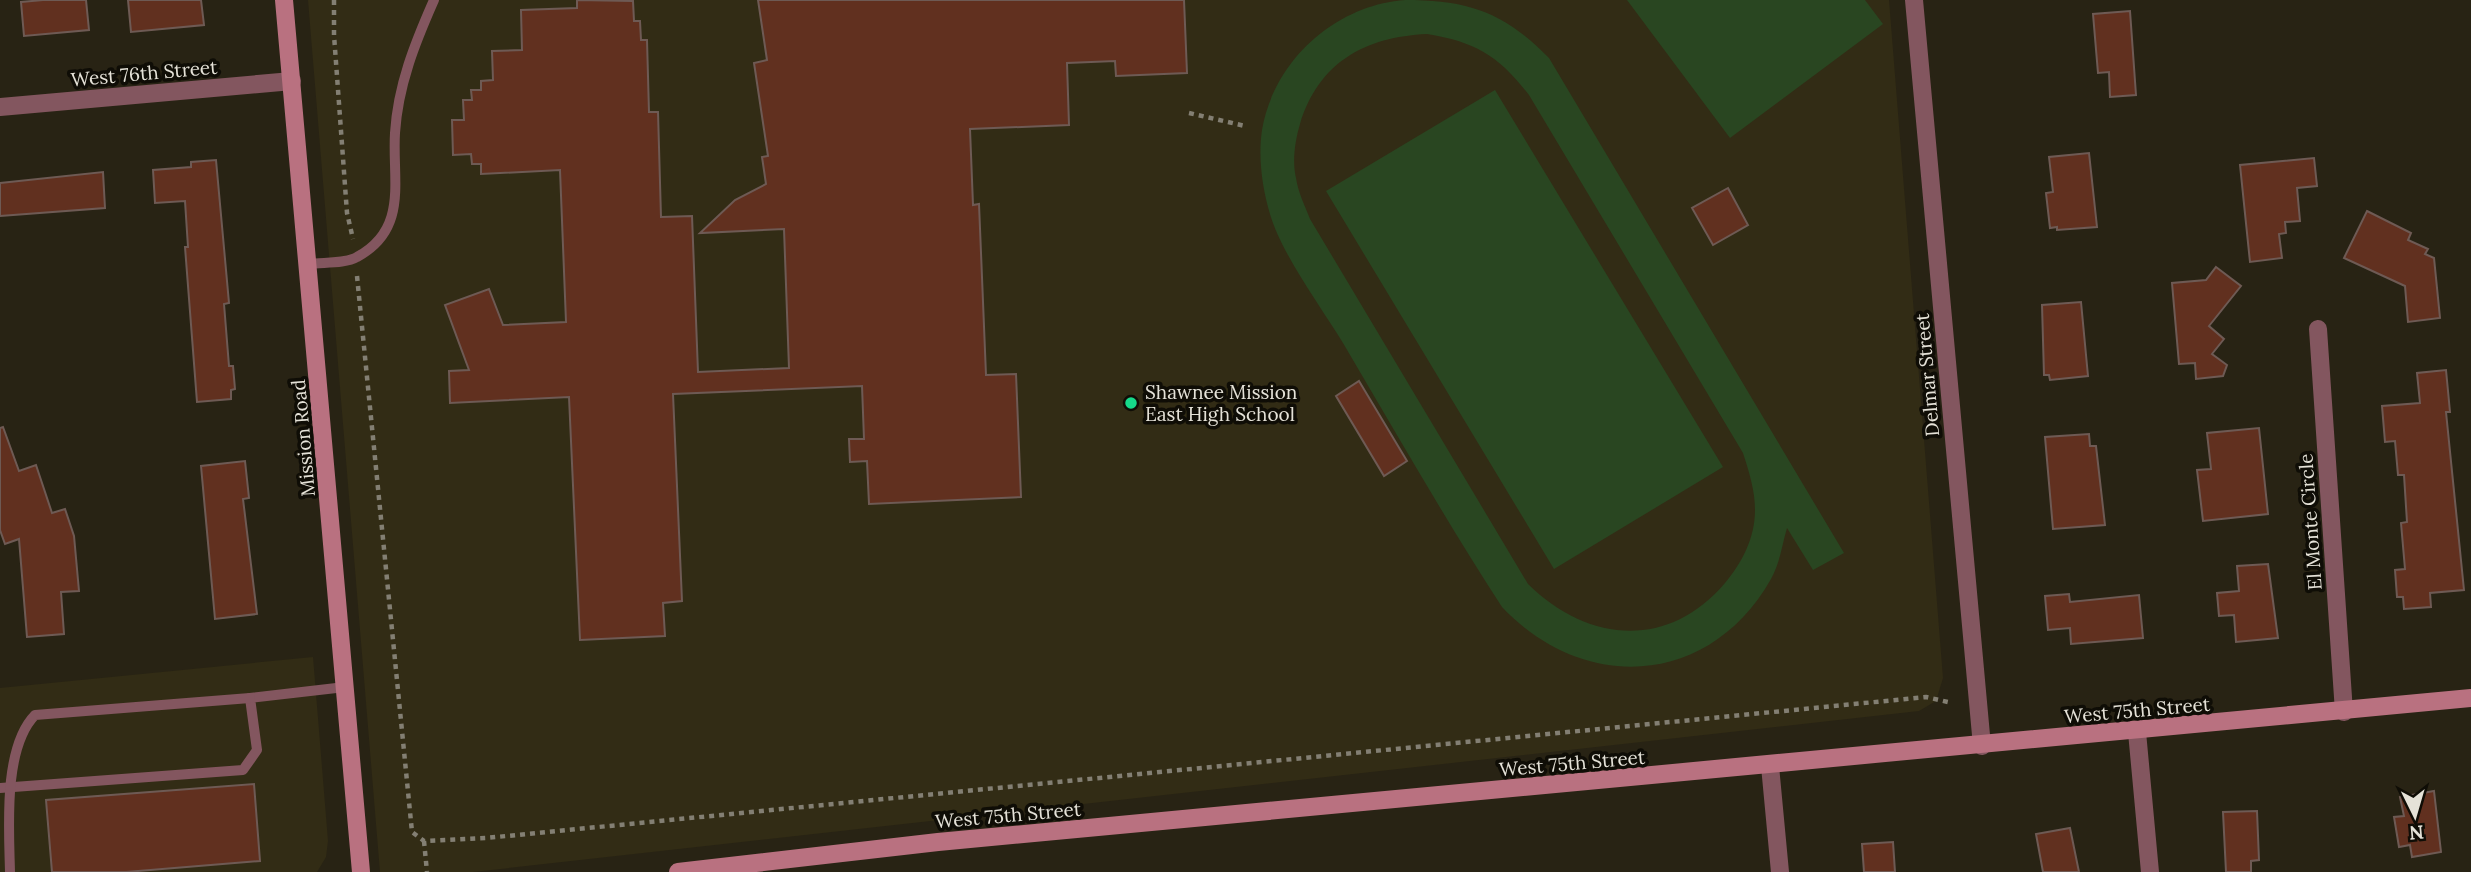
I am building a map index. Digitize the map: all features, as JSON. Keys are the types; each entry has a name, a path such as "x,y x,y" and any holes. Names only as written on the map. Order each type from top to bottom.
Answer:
{"main road":[{"name":"Mission Road","path":"284,0 361,872"},
{"name":"West 75th Street","path":"678,872 939,842 2137,732 2471,698"}],"street":[{"name":"Delmar Street","path":"1914,0 1982,746"},
{"name":"West 76th Street","path":"0,107 292,81"},
{"name":"El Monte Circle","path":"2318,330 2344,712"},
{"path":"2137,732 2150,872"},
{"path":"1770,766 1780,872"}],"lane":[{"path":"309,264 356,258 386,232 396,206 395,134 402,85 414,47 434,0"},
{"path":"10,872 4,788 27,724 35,715 250,698 345,687"},
{"path":"4,788 243,770 257,750 250,698"}],"path":[{"path":"334,0 334,35 350,223"},
{"path":"1189,113 1245,126"},
{"path":"359,305 412,832 424,841 499,837 1926,697 1948,702"},
{"path":"424,841 426,872"}],"shaded area":[{"name":"Shawnee Mission East High School","path":"308,0 1889,0 1943,678 1936,701 1919,711 473,872 380,872"},
{"path":"313,657 328,841 326,857 317,872 0,872 0,688"}],"green space":[{"path":"1405,0 1466,6 1500,19 1549,58 1844,553 1813,570 1787,528 1774,573 1745,615 1715,641 1681,658 1644,666 1607,665 1570,655 1535,635 1502,607 1343,343 1302,280 1275,229 1265,193 1260,151 1269,105 1280,81 1294,59 1312,41 1355,13 1380,4","holes":["1427,34 1444,37 1485,53 1507,70 1529,95 1743,453 1753,488 1755,510 1753,530 1746,550 1725,583 1703,605 1679,620 1653,628 1628,631 1602,627 1576,618 1551,604 1528,584 1310,219 1298,188 1294,158 1300,124 1308,102 1319,84 1332,69 1365,47 1405,36"]},
{"path":"1627,0 1865,0 1883,24 1730,138"},
{"path":"1495,90 1723,467 1554,569 1326,191"}],"building":[{"path":"86,0 89,30 24,36 21,2"},
{"path":"128,0 201,0 204,25 131,32"},
{"path":"577,0 633,1 634,21 640,21 641,40 647,40 649,112 658,112 661,217 692,216 698,372 789,368 784,229 700,233 735,200 766,184 762,157 768,156 754,63 767,60 758,0 1184,0 1187,73 1116,76 1115,61 1067,63 1069,125 970,129 973,205 979,204 986,375 1016,374 1021,497 869,504 867,461 850,462 849,439 864,439 862,386 673,394 682,601 663,603 665,636 580,640 569,397 450,403 449,371 469,370 445,305 489,289 503,325 566,322 560,170 481,174 481,164 472,164 471,154 453,155 452,120 464,120 463,100 472,100 471,90 481,90 481,81 493,80 492,51 522,50 521,10 577,8"},
{"path":"2130,11 2136,95 2110,97 2109,72 2098,73 2093,14"},
{"path":"2089,153 2097,227 2057,230 2057,227 2050,228 2046,193 2053,192 2049,157"},
{"path":"2314,158 2317,186 2297,188 2300,221 2285,222 2286,233 2279,234 2282,258 2250,262 2240,165"},
{"path":"216,160 229,303 224,304 229,366 233,366 235,389 231,390 231,399 197,402 185,247 188,247 185,201 155,203 153,170 191,167 191,162"},
{"path":"103,172 105,208 0,216 0,183"},
{"path":"1728,188 1748,225 1713,245 1692,208"},
{"path":"2367,211 2411,233 2408,240 2428,249 2425,254 2434,258 2440,318 2408,322 2405,286 2344,258"},
{"path":"2216,267 2241,286 2209,326 2224,339 2212,354 2227,365 2223,376 2196,379 2195,363 2179,364 2172,283 2206,280"},
{"path":"2081,302 2088,376 2050,380 2049,375 2044,375 2042,305"},
{"path":"2446,370 2450,412 2446,412 2464,590 2430,593 2431,607 2404,609 2403,597 2397,597 2395,570 2405,569 2401,523 2407,522 2404,475 2398,475 2395,441 2385,442 2382,406 2420,403 2417,373"},
{"path":"1359,381 1407,461 1384,476 1336,396"},
{"path":"3,427 19,471 36,465 52,513 65,509 74,536 79,591 61,592 64,634 27,637 19,539 5,544 0,530 0,428"},
{"path":"2259,428 2268,514 2203,521 2197,470 2211,469 2207,433"},
{"path":"2089,434 2090,446 2096,446 2105,525 2053,529 2045,437"},
{"path":"245,461 249,498 243,499 257,614 215,619 201,466"},
{"path":"2268,564 2278,638 2236,642 2234,615 2219,616 2217,593 2239,591 2237,566"},
{"path":"2069,594 2070,602 2139,595 2143,638 2071,644 2070,628 2048,630 2045,596"},
{"path":"254,784 260,861 126,872 52,872 46,800"},
{"path":"2434,791 2441,852 2412,857 2410,845 2399,847 2394,817 2404,816 2400,797"},
{"path":"2257,811 2259,860 2251,861 2251,872 2226,872 2223,812"},
{"path":"2070,828 2079,872 2043,872 2036,834"},
{"path":"1893,842 1895,872 1864,872 1862,844"}],"place":[{"name":"Shawnee Mission East High School","path":"1131,403"}]}
